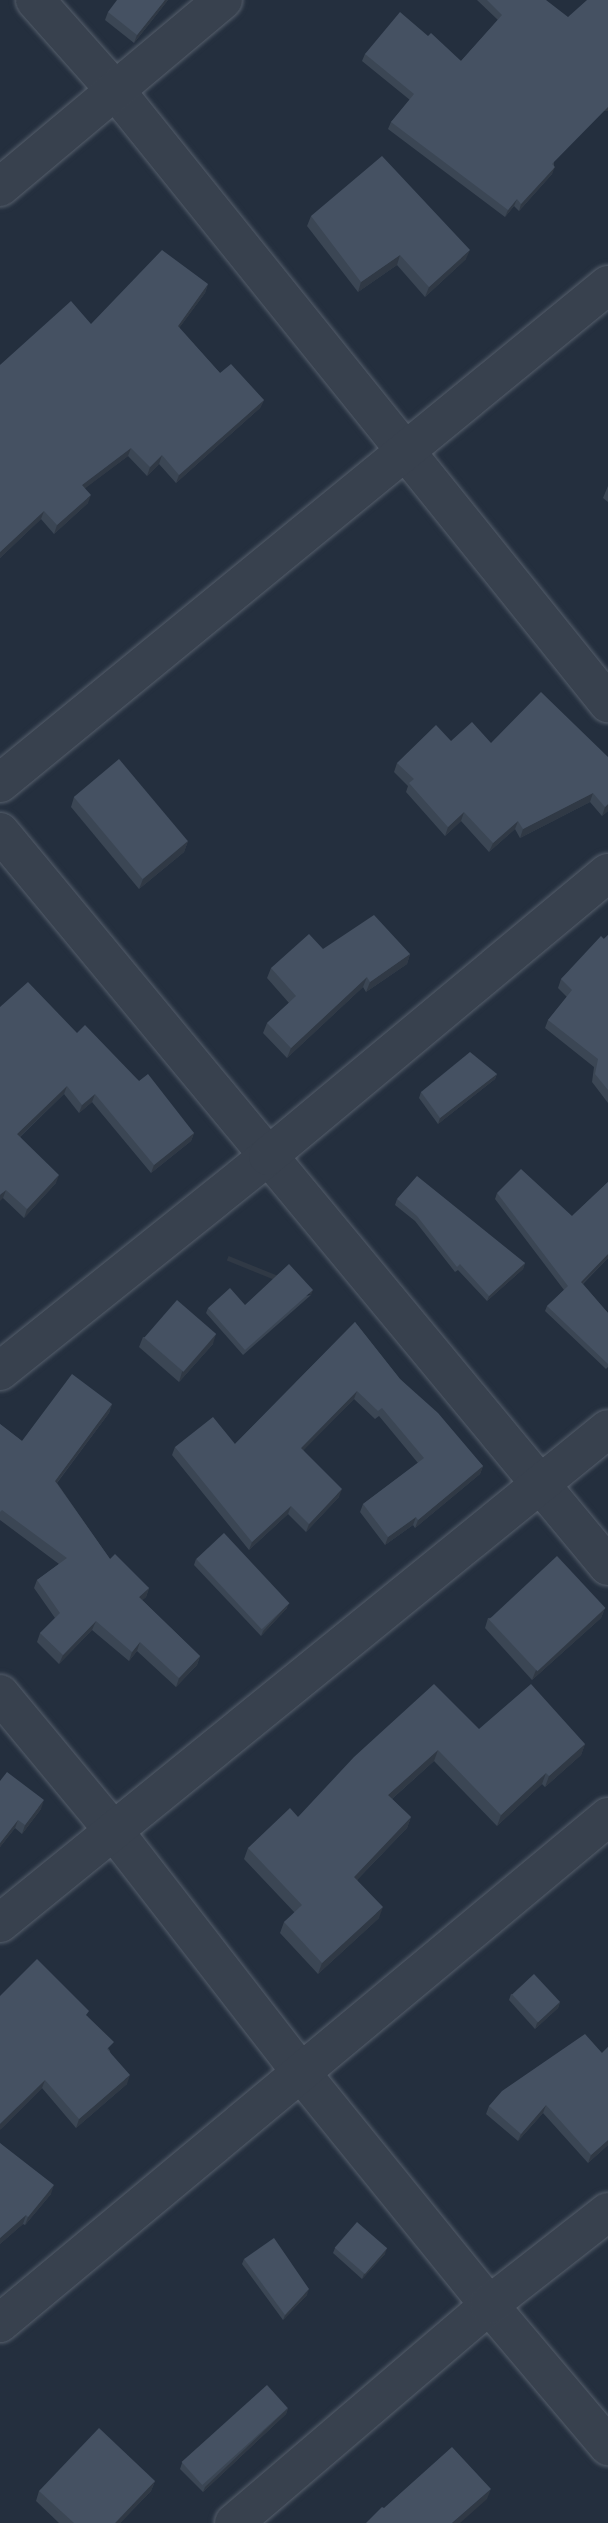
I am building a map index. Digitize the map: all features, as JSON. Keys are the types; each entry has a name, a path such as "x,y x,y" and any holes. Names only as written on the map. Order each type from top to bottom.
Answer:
{"street":[{"path":"35,0 116,90 404,453 608,703"},
{"path":"0,187 223,0"},
{"path":"0,783 608,285"},
{"path":"0,832 608,1566"},
{"path":"0,1371 268,1156 608,873"},
{"path":"0,1923 608,1429"},
{"path":"0,1694 113,1830 302,2074 489,2305 608,2446"},
{"path":"0,2323 608,1817"},
{"path":"234,2523 489,2305 608,2212"}],"building":[{"path":"117,0 165,0 137,35 108,12"},
{"path":"487,0 546,0 568,17 587,0 608,0 608,107 552,164 555,167 521,204 517,199 508,210 391,122 414,94 365,54 400,12 428,36 431,33 461,61 502,15"},
{"path":"382,156 470,250 429,287 400,255 361,282 311,216"},
{"path":"162,250 208,284 178,326 220,373 231,364 264,400 179,475 162,455 150,467 131,448 82,485 91,495 57,525 44,511 0,552 0,365 71,301 91,324"},
{"path":"541,692 608,757 608,804 605,807 593,793 523,829 518,821 493,843 464,812 448,827 409,783 414,779 397,763 436,725 451,741 472,722 491,743"},
{"path":"119,759 188,841 143,879 74,797"},
{"path":"374,915 410,954 370,982 367,977 291,1048 267,1023 296,996 271,968 309,934 323,949"},
{"path":"608,935 608,1090 595,1074 598,1059 548,1020 572,990 561,979 601,936 604,939"},
{"path":"28,982 77,1033 85,1025 139,1081 148,1074 194,1133 154,1165 95,1094 82,1105 67,1086 17,1134 59,1175 27,1209 6,1190 0,1195 0,1007"},
{"path":"470,1052 497,1074 440,1118 421,1092"},
{"path":"521,1169 572,1216 608,1182 608,1254 581,1282 608,1313 608,1364 547,1306 568,1286 497,1193"},
{"path":"417,1176 525,1263 489,1296 460,1264 457,1267 417,1216 397,1199"},
{"path":"289,1264 313,1290 245,1350 208,1308 230,1288 245,1305"},
{"path":"177,1300 216,1334 183,1372 144,1338"},
{"path":"355,1322 400,1379 438,1413 483,1466 418,1520 416,1517 388,1537 363,1504 424,1458 382,1408 378,1411 357,1391 301,1448 342,1489 309,1524 291,1506 252,1542 175,1447 213,1417 235,1444"},
{"path":"72,1374 112,1404 55,1481 110,1559 115,1554 149,1588 139,1597 200,1656 179,1678 140,1642 132,1652 96,1621 63,1655 40,1633 60,1613 37,1580 67,1558 2,1510 0,1512 0,1424 22,1441"},
{"path":"224,1533 289,1603 262,1629 196,1559"},
{"path":"557,1556 605,1608 537,1671 489,1619"},
{"path":"434,1684 479,1729 531,1684 585,1744 549,1776 546,1773 501,1815 438,1750 388,1795 411,1817 354,1877 383,1907 322,1963 284,1922 302,1905 248,1848 290,1808 298,1817 354,1757"},
{"path":"7,1772 44,1800 25,1825 18,1820 0,1843 0,1781"},
{"path":"37,1959 89,2011 86,2015 114,2042 107,2049 130,2075 79,2119 45,2080 0,2124 0,1996"},
{"path":"534,1974 560,2002 538,2022 512,1994"},
{"path":"585,2034 602,2053 608,2047 608,2140 591,2155 546,2105 521,2134 489,2106 502,2091"},
{"path":"0,2143 54,2185 28,2217 26,2215 0,2238"},
{"path":"357,2222 387,2248 365,2274 335,2248"},
{"path":"274,2238 309,2289 285,2315 244,2259"},
{"path":"267,2385 288,2408 202,2485 182,2462"},
{"path":"99,2428 155,2481 115,2523 74,2523 39,2491"},
{"path":"452,2447 491,2489 452,2523 366,2523 382,2507"}]}
